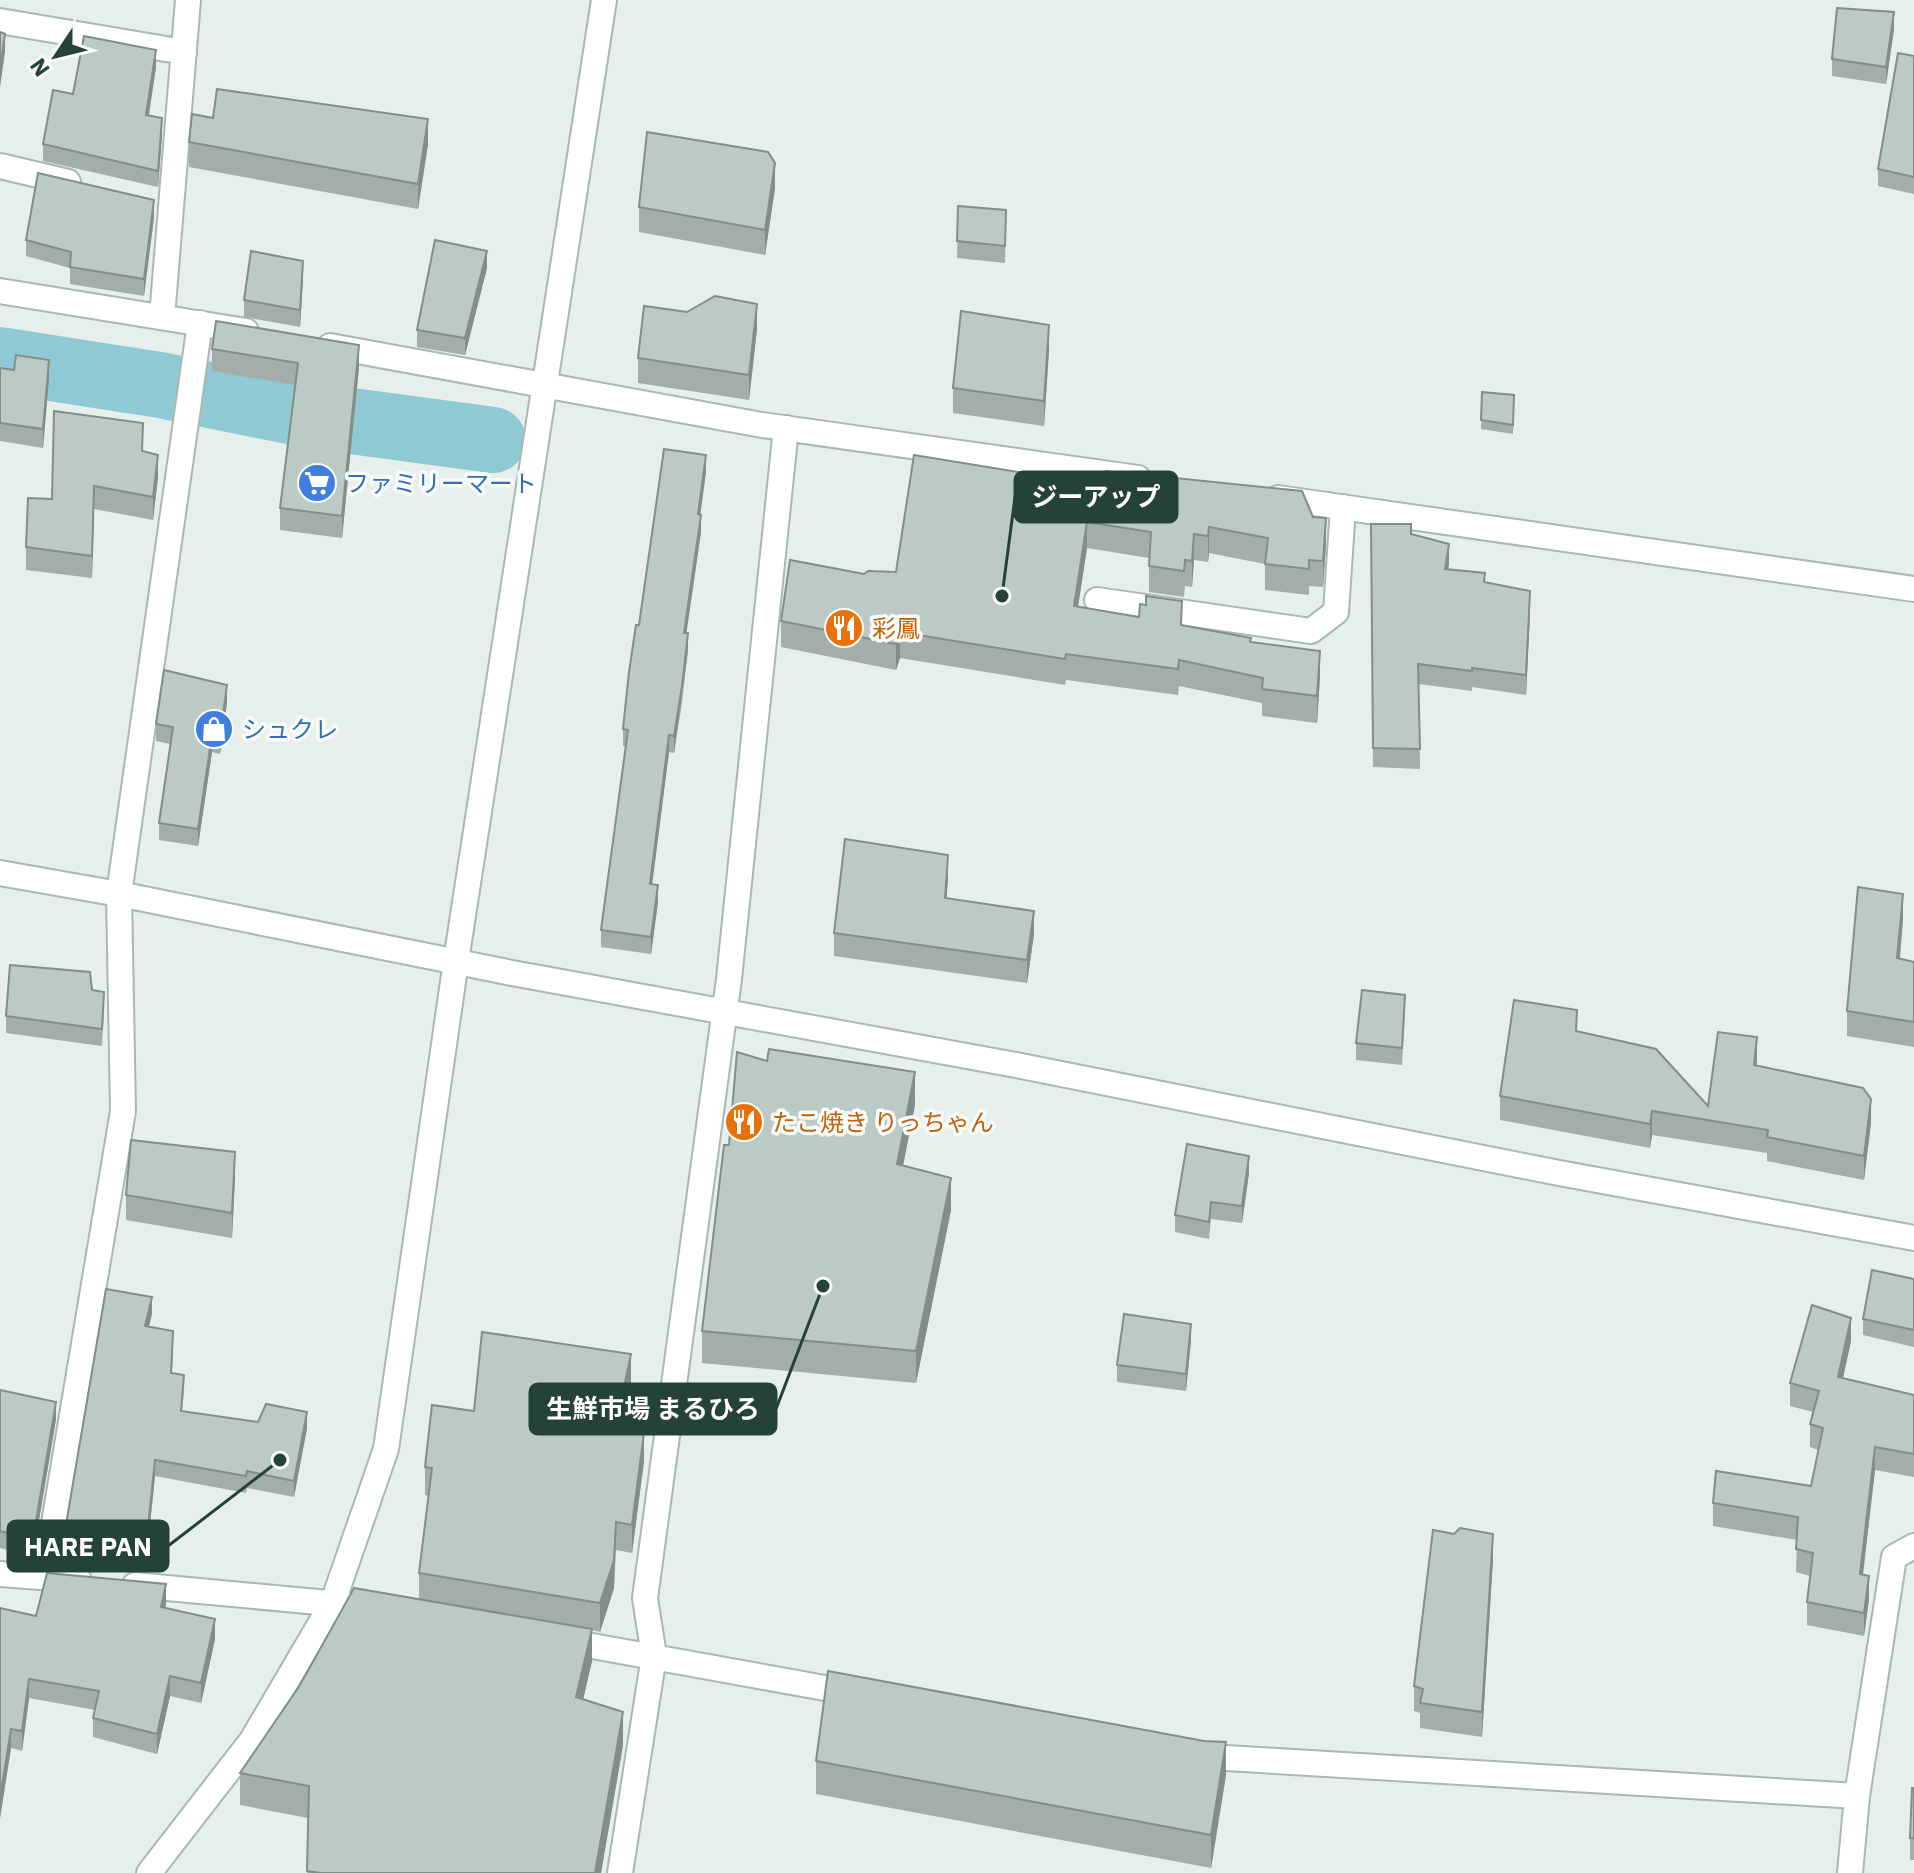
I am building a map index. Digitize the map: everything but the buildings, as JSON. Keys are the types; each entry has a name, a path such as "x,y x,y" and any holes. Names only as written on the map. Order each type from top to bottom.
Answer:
{"street":[{"path":"162,317 163,204 188,0"},
{"path":"149,1873 252,1740 333,1602 386,1449 456,961 604,0"},
{"path":"0,21 184,52"},
{"path":"0,166 93,188"},
{"path":"0,291 262,334"},
{"path":"45,1577 123,1111 119,894 200,323"},
{"path":"308,342 786,428 1157,481"},
{"path":"620,1873 654,1656 645,1598 721,1052 786,428"},
{"path":"1250,494 1914,589"},
{"path":"1097,600 1311,631 1336,612 1343,507"},
{"path":"0,873 1016,1065 1559,1173 1914,1238"},
{"path":"1850,1873 1857,1796 1894,1557 1914,1546"},
{"path":"0,1574 333,1602 368,1608"},
{"path":"534,1636 885,1699"},
{"path":"1176,1753 1207,1759 1857,1796"}],"waterway":[{"path":"0,360 160,385 314,416 493,440"}],"place":[{"name":"ファミリーマート","path":"317,483"},
{"name":"ジーアップ","path":"1002,596"},
{"name":"彩鳳","path":"844,628"},
{"name":"シュクレ","path":"214,729"},
{"name":"たこ焼き りっちゃん","path":"744,1122"},
{"name":"生鮮市場 まるひろ","path":"823,1286"},
{"name":"HARE PAN","path":"280,1460"}]}
